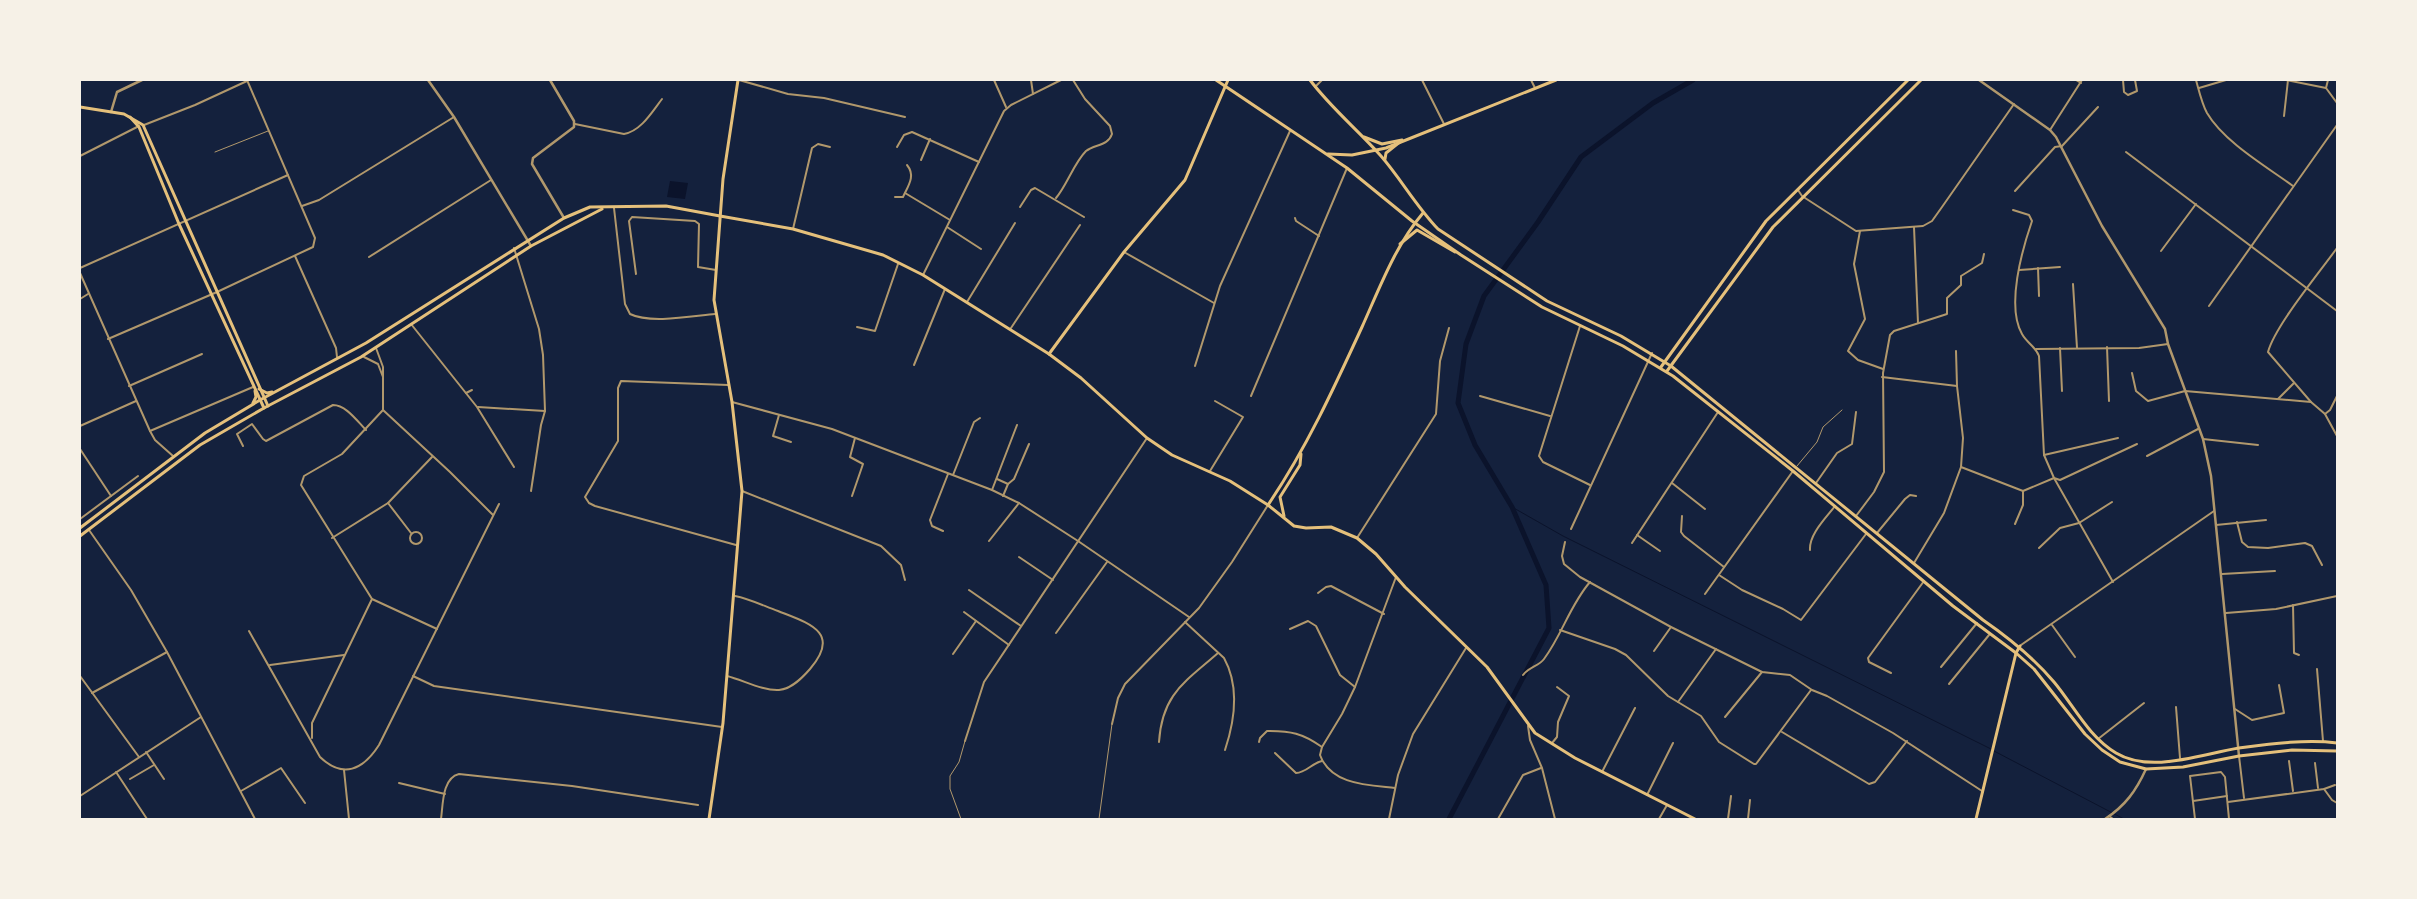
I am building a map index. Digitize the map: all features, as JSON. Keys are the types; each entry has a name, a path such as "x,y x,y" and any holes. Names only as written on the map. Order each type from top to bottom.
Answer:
{"main road":[{"path":"709,819 728,676 742,491 732,402 715,314 720,216 738,80"},
{"path":"1216,80 1290,131 1328,154 1414,223 1455,252 1542,307 1667,371 1836,506 1924,581 2016,652 2034,669 2085,734 2102,750 2120,762 2146,769 2183,767 2239,756 2292,750 2337,751"},
{"path":"1049,354 1124,252 1185,180 1228,80"},
{"path":"1310,80 1351,128 1375,149 1423,213 1450,238 1547,301 1665,361 1983,620 2020,646 2054,682 2084,725 2116,753 2130,759 2159,762 2238,748 2324,741 2337,743"},
{"path":"1328,154 1352,155 1386,148 1556,80"},
{"path":"1661,367 1766,221 1908,80"},
{"path":"1667,371 1773,227 1802,196 1921,80"},
{"path":"80,107 129,116 143,125 217,292 256,389 256,397 250,405"},
{"path":"129,116 138,127 179,224 266,407"},
{"path":"1351,128 1373,142 1382,144 1402,140"},
{"path":"1386,162 1384,158 1386,153 1402,140"},
{"path":"80,528 172,456 250,405 366,343 564,218 590,207 666,206 793,229 883,254 1011,328 1081,378 1147,438 1172,455 1230,482 1268,505 1299,528 1331,527 1356,538 1376,554 1396,578 1487,667 1534,733 1602,772 1695,819"},
{"path":"80,536 200,445 376,348 518,254 603,208"},
{"path":"1268,505 1300,454 1335,385 1400,244 1423,213"},
{"path":"1400,244 1417,230 1455,252"},
{"path":"366,343 376,348"},
{"path":"256,389 267,393 278,390"},
{"path":"1285,519 1280,497 1300,465 1300,454"},
{"path":"1976,819 2016,652 2020,646"}],"street":[{"path":"111,112 117,92 142,80"},
{"path":"80,156 138,127 195,105 247,80 302,206 315,242 309,250 108,339"},
{"path":"428,80 454,117 531,246"},
{"path":"550,80 575,124 624,134 631,133 642,124 662,99"},
{"path":"738,80 788,94 824,98 905,117"},
{"path":"994,80 1006,107"},
{"path":"1031,80 1033,94"},
{"path":"922,275 1006,107 1061,80"},
{"path":"1056,198 1067,184 1083,155 1090,148 1108,141 1112,134 1110,126 1085,99 1073,80"},
{"path":"1315,87 1322,80"},
{"path":"1422,80 1444,124"},
{"path":"1531,80 1535,88"},
{"path":"1979,80 2050,130 2062,146 2102,226 2158,315 2164,329 2184,392 2203,439 2210,476 2222,574 2244,799"},
{"path":"2050,130 2081,82 2076,80"},
{"path":"2123,80 2124,92 2128,95 2137,91 2135,80"},
{"path":"2196,80 2207,113 2223,131 2241,148 2294,186"},
{"path":"2198,88 2226,80"},
{"path":"2284,116 2287,80 2326,88 2337,104"},
{"path":"2326,88 2328,80"},
{"path":"1798,190 1802,196 1853,230 1923,226 1932,220 2014,104"},
{"path":"2016,191 2055,147 2062,146 2098,107"},
{"path":"302,206 319,200 454,117"},
{"path":"564,218 533,168 532,160 536,155 572,130 575,124"},
{"path":"2209,306 2337,125"},
{"path":"1195,366 1202,351 1214,303 1290,131"},
{"path":"897,147 904,135 912,132 979,162"},
{"path":"921,160 930,139"},
{"path":"793,229 812,148 818,144 830,147"},
{"path":"2126,152 2337,311"},
{"path":"896,197 901,198 905,193 912,177 912,172 907,166"},
{"path":"1251,396 1347,168"},
{"path":"80,268 288,175"},
{"path":"369,257 491,180"},
{"path":"1020,207 1034,188 1056,198 1084,218"},
{"path":"905,193 950,220"},
{"path":"2161,251 2196,204"},
{"path":"614,208 625,304 630,314 638,318 659,318 715,314"},
{"path":"2013,210 2029,215 2032,221 2022,250 2016,295 2017,317 2022,335 2036,348 2039,356 2044,455 2054,478 2113,582"},
{"path":"636,274 628,221 632,217 695,221 699,224 698,267 716,270"},
{"path":"1296,218 1296,222 1319,236"},
{"path":"967,302 1015,223"},
{"path":"1011,328 1080,225"},
{"path":"947,226 981,249"},
{"path":"1914,227 1918,323"},
{"path":"1860,231 1854,264 1865,319 1848,351 1858,360 1883,369"},
{"path":"514,248 518,254 539,329 543,355 545,411 541,425 531,491"},
{"path":"2337,248 2270,343 2268,352 2311,402 2324,414 2337,436"},
{"path":"1124,252 1214,303"},
{"path":"1856,516 1874,492 1884,472 1882,377 1890,335 1894,331 1947,314 1947,298 1961,285 1961,276 1982,263 1984,254"},
{"path":"295,256 336,348 335,360"},
{"path":"857,327 875,331 898,262"},
{"path":"2038,268 2039,296"},
{"path":"2019,270 2060,268"},
{"path":"80,273 150,431 155,440 172,456"},
{"path":"2073,284 2077,348"},
{"path":"914,365 945,289"},
{"path":"458,293 460,299"},
{"path":"80,299 88,294"},
{"path":"410,324 466,393 514,467"},
{"path":"1580,326 1539,453 1543,462 1590,485"},
{"path":"1356,538 1436,414 1440,362 1449,328"},
{"path":"2036,348 2139,348 2168,344"},
{"path":"2107,347 2109,401"},
{"path":"376,348 384,367 383,410 342,454 308,474 301,480 301,486 372,599 436,629"},
{"path":"2060,348 2062,391"},
{"path":"1914,563 1944,513 1961,467 1963,438 1957,386 1956,351"},
{"path":"1571,529 1652,353"},
{"path":"129,386 202,354"},
{"path":"361,356 367,357 378,364 384,380"},
{"path":"2132,373 2136,391 2148,401 2184,392 2311,402"},
{"path":"1882,377 1957,386"},
{"path":"728,385 627,379 621,381 618,388 618,441 585,496 588,503 595,506 739,546"},
{"path":"2277,399 2294,383"},
{"path":"150,431 256,389"},
{"path":"466,393 472,390"},
{"path":"1480,396 1550,416"},
{"path":"2324,414 2330,410 2337,396"},
{"path":"80,426 136,401"},
{"path":"1209,472 1243,417 1215,401"},
{"path":"732,402 855,438 992,490 1018,503 1078,541 1190,617"},
{"path":"243,446 237,434 252,424 266,441 339,405 366,430"},
{"path":"476,407 545,411"},
{"path":"383,410 493,515"},
{"path":"1632,543 1718,412"},
{"path":"1816,483 1837,453 1849,448 1852,444 1856,412"},
{"path":"779,415 773,436 791,442"},
{"path":"953,476 974,422 976,418 980,418"},
{"path":"992,490 1016,425"},
{"path":"2147,456 2198,429"},
{"path":"852,496 863,464 850,457 855,438"},
{"path":"965,741 984,682 1147,438"},
{"path":"2044,455 2118,438"},
{"path":"2203,439 2258,445"},
{"path":"1003,496 1008,484 1014,479 1029,444"},
{"path":"1961,467 2023,490 2054,478 2060,480 2137,444"},
{"path":"80,449 111,496"},
{"path":"332,538 388,503 432,457"},
{"path":"1705,594 1793,471"},
{"path":"943,531 932,526 930,520 948,474"},
{"path":"80,519 138,476"},
{"path":"996,479 1008,484"},
{"path":"1672,483 1705,509"},
{"path":"2015,524 2023,505 2023,490"},
{"path":"742,491 881,546 901,565 905,580"},
{"path":"1877,534 1905,499 1910,495 1916,496"},
{"path":"2039,548 2060,528 2079,523 2112,502"},
{"path":"388,503 412,533"},
{"path":"989,541 1018,503"},
{"path":"249,631 320,757 328,764 344,770 358,767 372,757 379,745 499,504"},
{"path":"1112,724 1118,698 1125,684 1190,617 1232,562 1268,505"},
{"path":"1810,550 1809,543 1813,536 1836,506"},
{"path":"2020,646 2214,511"},
{"path":"1682,516 1681,532 1684,536 1724,567"},
{"path":"2216,525 2266,520"},
{"path":"2236,522 2242,542 2248,547 2268,548 2305,543 2312,546 2322,565"},
{"path":"89,530 131,590 167,652 255,819"},
{"path":"1719,575 1742,590 1784,609 1801,620 1805,618 1867,532"},
{"path":"412,533 421,534 420,543 412,543 410,537 412,533"},
{"path":"1637,536 1660,551"},
{"path":"1565,542 1562,556 1564,564 1590,582 1671,627 1762,672 1790,675 1812,690 1827,696 1907,741 1982,791"},
{"path":"1019,557 1053,580"},
{"path":"1056,633 1107,562"},
{"path":"2222,574 2275,571"},
{"path":"1395,788 1340,778 1322,762 1320,755 1322,747 1342,714 1355,687 1396,578"},
{"path":"1891,672 1868,662 1868,658 1924,581"},
{"path":"1523,675 1527,669 1544,661 1581,592 1590,582"},
{"path":"1318,593 1331,586 1384,614"},
{"path":"969,590 1021,626"},
{"path":"728,676 776,690 785,689 804,676 813,666 821,653 824,641 820,632 809,623 735,596"},
{"path":"2226,613 2293,606 2337,596"},
{"path":"312,740 312,723 372,599"},
{"path":"2293,606 2294,653 2299,655"},
{"path":"964,612 1009,645"},
{"path":"953,654 976,621"},
{"path":"1290,629 1308,621 1316,626 1340,675 1355,687"},
{"path":"1185,622 1227,664 1236,703 1225,750"},
{"path":"1941,667 1977,623"},
{"path":"2052,625 2075,658"},
{"path":"1654,651 1671,627"},
{"path":"1560,630 1615,648 1626,655 1662,691 1700,716 1719,742 1756,764 1812,690"},
{"path":"1949,684 1991,633"},
{"path":"1389,819 1395,788 1415,728 1467,646"},
{"path":"1678,702 1716,649"},
{"path":"92,693 167,652"},
{"path":"1159,742 1162,714 1172,697 1183,684 1218,653"},
{"path":"269,665 344,655"},
{"path":"2317,669 2324,741"},
{"path":"1725,717 1762,672"},
{"path":"80,676 139,756"},
{"path":"413,676 434,686 722,727"},
{"path":"2234,709 2252,720 2284,713 2279,685"},
{"path":"1552,744 1557,737 1558,722 1569,696 1556,687"},
{"path":"2098,739 2144,703"},
{"path":"2176,707 2180,758"},
{"path":"1602,772 1635,708"},
{"path":"80,796 201,717"},
{"path":"1528,726 1530,740 1542,768 1556,819"},
{"path":"1259,742 1260,738 1267,731 1283,731 1298,733 1322,747"},
{"path":"1781,731 1869,784 1875,782 1907,741"},
{"path":"1647,795 1673,744"},
{"path":"146,752 164,779"},
{"path":"1275,753 1296,773 1302,772 1314,763 1322,762"},
{"path":"2289,761 2293,791"},
{"path":"2315,763 2318,788"},
{"path":"130,779 155,764"},
{"path":"240,791 281,768 305,804"},
{"path":"1498,819 1523,775 1542,768"},
{"path":"2104,819 2110,816 2135,793 2146,769"},
{"path":"344,770 349,819"},
{"path":"116,772 147,819"},
{"path":"2195,819 2190,776 2221,772 2225,777 2229,819"},
{"path":"441,819 449,780 459,774 572,786 698,805"},
{"path":"399,783 445,794"},
{"path":"2228,802 2293,791 2324,789 2335,785"},
{"path":"2324,789 2332,800 2337,803"},
{"path":"1728,819 1731,796"},
{"path":"2193,801 2227,796"},
{"path":"1748,819 1750,800"},
{"path":"1659,819 1667,805"},
{"path":"2110,816 2113,819"}],"lane":[{"path":"216,152 268,131"},
{"path":"1797,467 1817,442 1824,427 1842,410"},
{"path":"1099,819 1112,724"},
{"path":"961,819 950,790 950,776 959,762 965,741"}],"water":[{"path":"670,181 688,183 685,199 667,197"}],"waterway":[{"path":"1449,819 1549,628 1546,585 1512,507 1475,445 1458,403 1466,344 1484,296 1538,222 1581,157 1653,103 1693,80"},
{"path":"1512,507 1563,536 1991,749"},
{"path":"1994,751 2124,819"}]}
